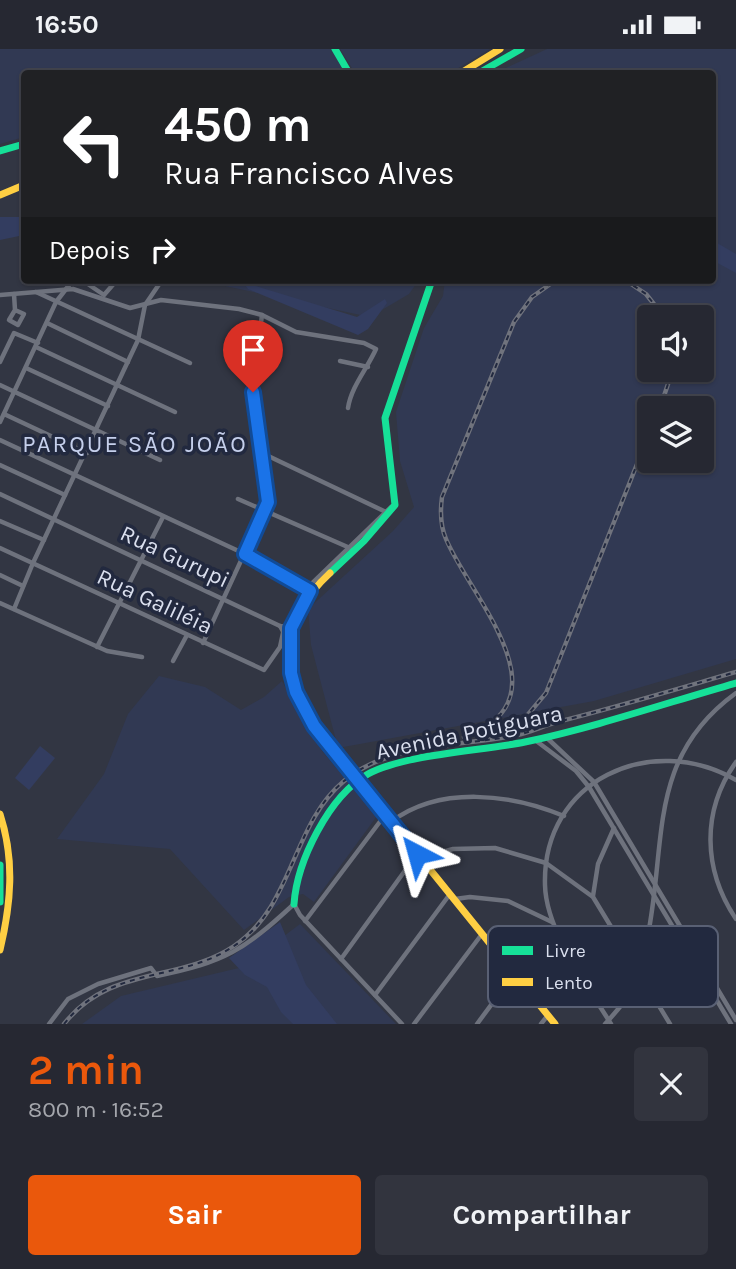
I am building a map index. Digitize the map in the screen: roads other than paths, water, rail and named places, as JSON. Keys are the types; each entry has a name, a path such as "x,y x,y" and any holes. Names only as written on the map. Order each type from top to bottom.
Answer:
{"main road":[{"path":"335,49 347,70"},
{"path":"466,70 500,49"},
{"path":"484,70 521,49"},
{"path":"0,151 21,145"},
{"path":"0,195 21,186"},
{"path":"431,284 385,418 395,505 309,589 289,627 291,673 304,710 385,815 488,941"},
{"name":"Avenida Potiguara","path":"294,904 295,891 323,818 346,790 370,773 421,759 535,740 736,683"},
{"path":"0,814 11,861 11,891 0,950"},
{"path":"0,865 0,902"},
{"path":"541,1007 555,1024"}],"street":[{"path":"0,422 56,302 69,284"},
{"path":"88,284 104,295 114,284"},
{"path":"14,610 33,563 138,340 145,305 159,284"},
{"path":"0,295 66,289 81,290 130,308 161,300 239,309 262,316 296,332 364,342 376,349 351,394 348,408"},
{"path":"35,292 190,363"},
{"path":"14,294 15,310 9,320 18,325"},
{"path":"0,361 2,352 24,314 15,310"},
{"path":"203,643 265,510 268,495 253,392 262,316"},
{"path":"47,323 128,362"},
{"path":"14,333 175,412"},
{"path":"341,361 368,367"},
{"path":"26,368 108,407"},
{"path":"0,385 160,460"},
{"path":"4,414 87,453"},
{"path":"0,440 245,554 309,589"},
{"path":"263,454 386,512"},
{"path":"0,465 65,495"},
{"name":"Rua Gurupi","path":"0,494 280,626 289,627"},
{"path":"239,499 351,550"},
{"path":"97,647 163,517"},
{"path":"0,521 44,541"},
{"name":"Rua Galiléia","path":"0,548 264,670 280,647 283,633"},
{"path":"0,575 23,586"},
{"path":"0,603 97,647 142,657"},
{"path":"280,626 290,644"},
{"path":"283,633 289,627"},
{"path":"173,661 187,635"},
{"path":"650,926 663,808 679,759 703,724 736,693 727,684"},
{"path":"546,737 594,782 681,926"},
{"path":"535,740 576,771 589,787 672,926"},
{"path":"554,926 545,885 550,843 564,816 594,782 633,764 679,759 736,780"},
{"path":"736,762 712,814 709,850 719,887 736,919"},
{"path":"391,822 419,806 473,797 512,800 564,816"},
{"path":"305,921 385,815"},
{"path":"593,897 598,864 614,828"},
{"path":"341,959 419,856 453,849 495,848 546,863 593,897 611,926"},
{"path":"375,995 452,897 508,901 552,922"},
{"path":"49,1024 68,999 98,984 151,968 157,976 202,967 240,951 294,904 305,921 402,1024"},
{"path":"414,1024 482,933"},
{"path":"718,989 736,1020"},
{"path":"718,1001 732,1024"},
{"path":"477,1024 490,1007"},
{"path":"599,1007 608,1023 619,1007"},
{"path":"660,1007 670,1024"},
{"path":"541,1024 548,1015"}],"railway":[{"path":"464,737 495,720 510,698 512,673 504,645 446,539 441,518 442,497 514,322 532,297 550,284"},
{"path":"631,284 646,294 655,305"},
{"path":"664,396 669,382"},
{"path":"497,732 525,718 546,693 637,464"},
{"path":"64,1024 82,1005 102,992 124,983 213,958 234,946 254,929 269,910 313,820 327,799 344,781 362,768 404,752 522,734 736,672"}],"district":[{"name":"PARQUE SÃO JOÃO","path":"135,444"}]}
